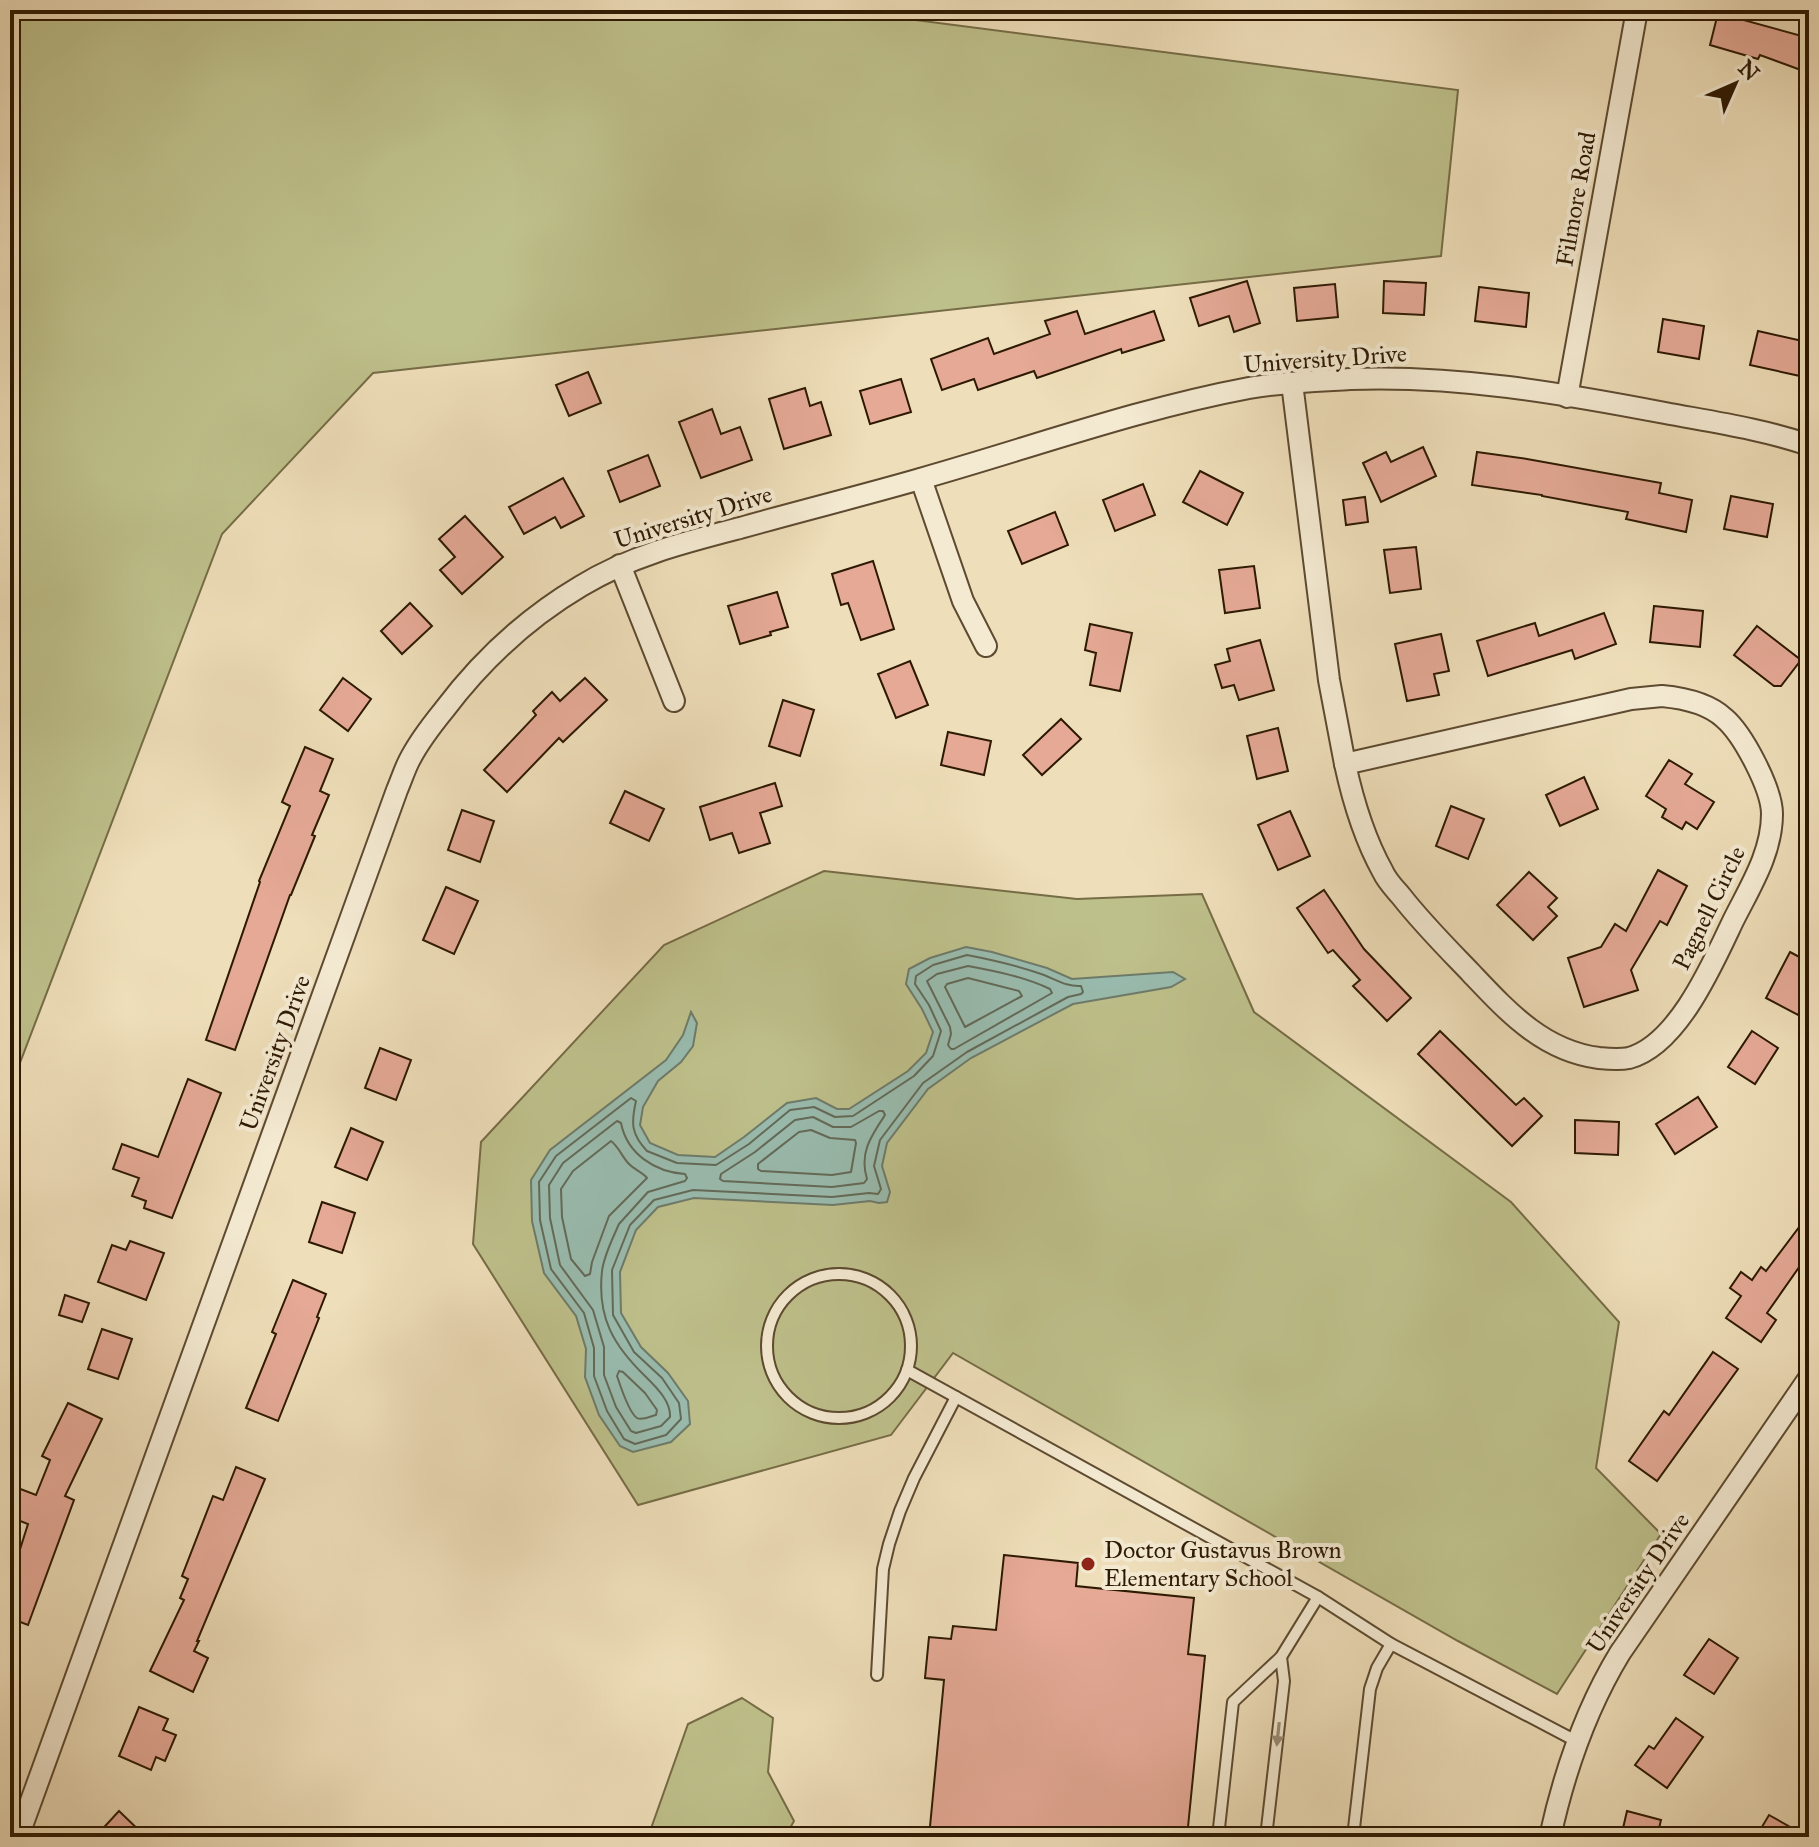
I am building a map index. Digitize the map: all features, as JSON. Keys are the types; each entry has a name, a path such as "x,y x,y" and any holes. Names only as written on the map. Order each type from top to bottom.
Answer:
{"street":[{"name":"Filmore Road","path":"1567,397 1637,10"},
{"name":"University Drive","path":"18,1837 409,761 456,694 497,649 545,610 581,585 620,565 675,545 921,479 1123,418 1252,388 1402,378 1451,380 1519,387 1630,406 1760,431 1809,445"},
{"name":"Pagnell Circle","path":"1292,383 1329,680 1345,764 1353,799 1384,875 1409,906 1518,1020 1540,1038 1578,1055 1629,1058 1653,1045 1679,1019 1701,988 1765,856 1771,830 1772,810 1767,789 1737,732 1726,718 1714,710 1680,698 1631,699 1345,764"},
{"path":"921,479 963,601 986,646"},
{"path":"620,565 674,701"},
{"name":"University Drive","path":"1550,1837 1571,1762 1603,1681 1806,1388"}],"lane":[{"path":"833,1275 865,1279 891,1297 908,1324 911,1340 907,1370 889,1399 876,1408 846,1418 814,1414 787,1396 771,1368 768,1337 772,1321 790,1294 810,1281 833,1275"},
{"path":"907,1370 1318,1597 1391,1644 1578,1742"},
{"path":"877,1675 883,1569 889,1544 914,1478 956,1397"},
{"path":"1218,1837 1233,1702 1281,1657 1318,1597"},
{"path":"1353,1837 1370,1689 1377,1668 1391,1644"},
{"path":"1266,1837 1284,1681 1281,1657"}],"green space":[{"path":"10,10 838,10 1458,90 1441,256 373,373 222,534 10,1089"},
{"path":"824,871 1077,899 1202,894 1254,1012 1511,1202 1619,1322 1596,1468 1661,1534 1557,1694 1458,1641 953,1353 891,1435 638,1505 473,1244 481,1142 664,945"},
{"path":"742,1698 773,1718 768,1772 794,1821 785,1837 648,1837 688,1724"}],"water":[{"path":"966,947 1047,968 1072,979 1173,972 1185,979 1171,987 1073,1004 971,1058 928,1089 887,1143 882,1166 890,1192 887,1202 833,1205 694,1198 658,1207 636,1230 620,1272 621,1313 641,1347 668,1373 688,1401 690,1424 671,1442 633,1452 620,1446 599,1415 585,1377 586,1349 576,1316 544,1273 532,1221 531,1180 550,1150 666,1060 683,1035 691,1012 697,1023 693,1046 681,1062 658,1081 643,1107 640,1125 650,1143 678,1155 715,1157 787,1103 816,1098 837,1109 849,1109 908,1071 926,1053 933,1032 906,984 909,969 930,958"}],"building":[{"path":"1718,13 1809,38 1809,73 1760,55 1758,59 1710,45"},
{"path":"1247,281 1260,323 1234,332 1229,316 1199,326 1190,298"},
{"path":"1384,281 1426,283 1424,315 1383,313"},
{"path":"1335,284 1338,317 1297,321 1294,288"},
{"path":"1479,287 1529,293 1526,327 1475,321"},
{"path":"1077,311 1085,334 1154,311 1164,340 1122,353 1121,349 1037,378 1034,371 978,390 974,379 942,390 931,359 988,338 994,354 1050,334 1045,321"},
{"path":"1663,319 1704,326 1699,359 1658,352"},
{"path":"1758,331 1807,342 1800,376 1750,365"},
{"path":"588,372 601,403 569,416 556,385"},
{"path":"901,379 911,412 870,424 860,391"},
{"path":"805,388 810,406 821,402 831,435 784,449 769,399"},
{"path":"712,409 721,434 740,427 752,460 701,478 679,422"},
{"path":"1423,447 1436,476 1381,502 1363,463 1386,452 1391,462"},
{"path":"1477,452 1661,483 1659,493 1692,500 1686,532 1626,519 1628,512 1472,485"},
{"path":"648,455 660,486 620,502 608,471"},
{"path":"1200,471 1243,493 1227,525 1183,502"},
{"path":"563,478 584,516 561,528 555,517 524,534 509,507"},
{"path":"1143,484 1155,515 1115,531 1103,500"},
{"path":"1731,496 1773,504 1767,537 1724,529"},
{"path":"1365,497 1368,522 1346,525 1343,500"},
{"path":"1055,512 1068,545 1022,564 1008,531"},
{"path":"465,516 503,557 462,594 440,570 455,557 439,539"},
{"path":"1416,547 1421,589 1390,593 1384,550"},
{"path":"873,561 894,629 861,640 848,603 841,605 832,574"},
{"path":"1254,566 1260,608 1225,613 1219,570"},
{"path":"777,592 788,627 740,644 728,606"},
{"path":"410,603 432,626 402,654 381,631"},
{"path":"1654,606 1703,611 1700,647 1650,642"},
{"path":"1604,613 1616,644 1575,659 1572,650 1488,676 1477,641 1535,623 1539,636"},
{"path":"1090,624 1132,633 1120,691 1090,685 1096,653 1085,650"},
{"path":"1757,626 1801,660 1781,686 1774,686 1734,655"},
{"path":"1441,634 1449,671 1434,674 1439,695 1407,701 1395,644"},
{"path":"1260,640 1274,690 1239,700 1234,685 1222,688 1215,665 1230,661 1227,649"},
{"path":"910,661 928,705 896,718 878,674"},
{"path":"343,678 371,699 348,731 320,710"},
{"path":"585,678 607,700 563,742 559,738 507,792 484,770 536,715 533,711 552,692 560,701"},
{"path":"783,700 814,710 800,756 769,746"},
{"path":"1061,719 1081,739 1042,775 1023,755"},
{"path":"1278,728 1288,771 1257,779 1247,736"},
{"path":"948,732 991,741 984,775 941,765"},
{"path":"305,747 333,759 320,791 329,795 235,1050 206,1040 259,881 290,806 282,802"},
{"path":"1669,760 1692,774 1685,784 1714,802 1697,829 1686,822 1682,829 1662,817 1666,809 1646,796"},
{"path":"1584,777 1598,809 1560,826 1546,795"},
{"path":"775,783 782,806 760,813 770,843 739,853 732,833 710,840 700,807"},
{"path":"625,791 664,809 649,841 610,823"},
{"path":"1451,806 1484,819 1468,859 1436,846"},
{"path":"462,810 494,821 480,862 448,850"},
{"path":"1290,811 1310,856 1278,870 1258,825"},
{"path":"1658,870 1687,886 1667,925 1660,921 1631,970 1638,990 1584,1007 1568,958 1601,947 1615,924 1626,931"},
{"path":"1529,872 1557,898 1548,907 1557,916 1533,940 1497,905"},
{"path":"446,887 478,901 454,954 423,940"},
{"path":"1324,890 1364,949 1411,998 1387,1021 1353,986 1360,980 1333,950 1328,953 1297,908"},
{"path":"1790,952 1809,962 1809,994 1798,1015 1766,998"},
{"path":"1440,1031 1516,1105 1524,1098 1542,1116 1512,1146 1418,1054"},
{"path":"1752,1031 1778,1048 1755,1084 1728,1067"},
{"path":"380,1048 411,1060 396,1100 365,1088"},
{"path":"188,1079 221,1093 172,1218 144,1208 146,1201 132,1196 139,1178 113,1169 122,1144 158,1157"},
{"path":"1698,1097 1717,1127 1675,1154 1656,1124"},
{"path":"1575,1120 1619,1122 1618,1155 1575,1153"},
{"path":"351,1128 383,1142 367,1180 335,1167"},
{"path":"322,1202 355,1213 342,1253 309,1242"},
{"path":"1809,1214 1809,1253 1767,1313 1776,1320 1761,1342 1726,1318 1741,1296 1730,1288 1741,1272 1752,1280 1761,1267 1766,1271"},
{"path":"130,1241 164,1253 146,1300 98,1282 112,1245 126,1250"},
{"path":"293,1280 326,1294 278,1421 246,1408 276,1334 272,1332"},
{"path":"65,1295 89,1303 82,1322 59,1315"},
{"path":"102,1329 132,1339 118,1379 88,1369"},
{"path":"1713,1352 1738,1369 1657,1481 1629,1461 1664,1411 1669,1415"},
{"path":"68,1403 102,1419 65,1496 74,1500 28,1625 10,1618 10,1581 28,1524 10,1517 10,1485 36,1495 50,1460 42,1456"},
{"path":"236,1467 265,1479 197,1641 194,1651 208,1658 193,1692 150,1671 184,1600 180,1598 188,1579 182,1576 213,1496 223,1500"},
{"path":"1004,1555 1078,1563 1076,1586 1194,1598 1188,1654 1205,1656 1187,1837 929,1837 944,1680 925,1678 929,1637 951,1639 953,1626 996,1630"},
{"path":"1709,1639 1738,1658 1714,1694 1684,1675"},
{"path":"139,1707 168,1719 163,1730 176,1735 165,1761 156,1757 151,1770 119,1756"},
{"path":"1676,1718 1703,1737 1667,1788 1635,1765 1649,1746 1654,1749"},
{"path":"119,1811 146,1837 95,1837"},
{"path":"1627,1811 1661,1820 1657,1837 1621,1837"},
{"path":"1769,1815 1808,1837 1756,1837"}],"place":[{"name":"Doctor Gustavus Brown Elementary School","path":"1088,1564"}]}
